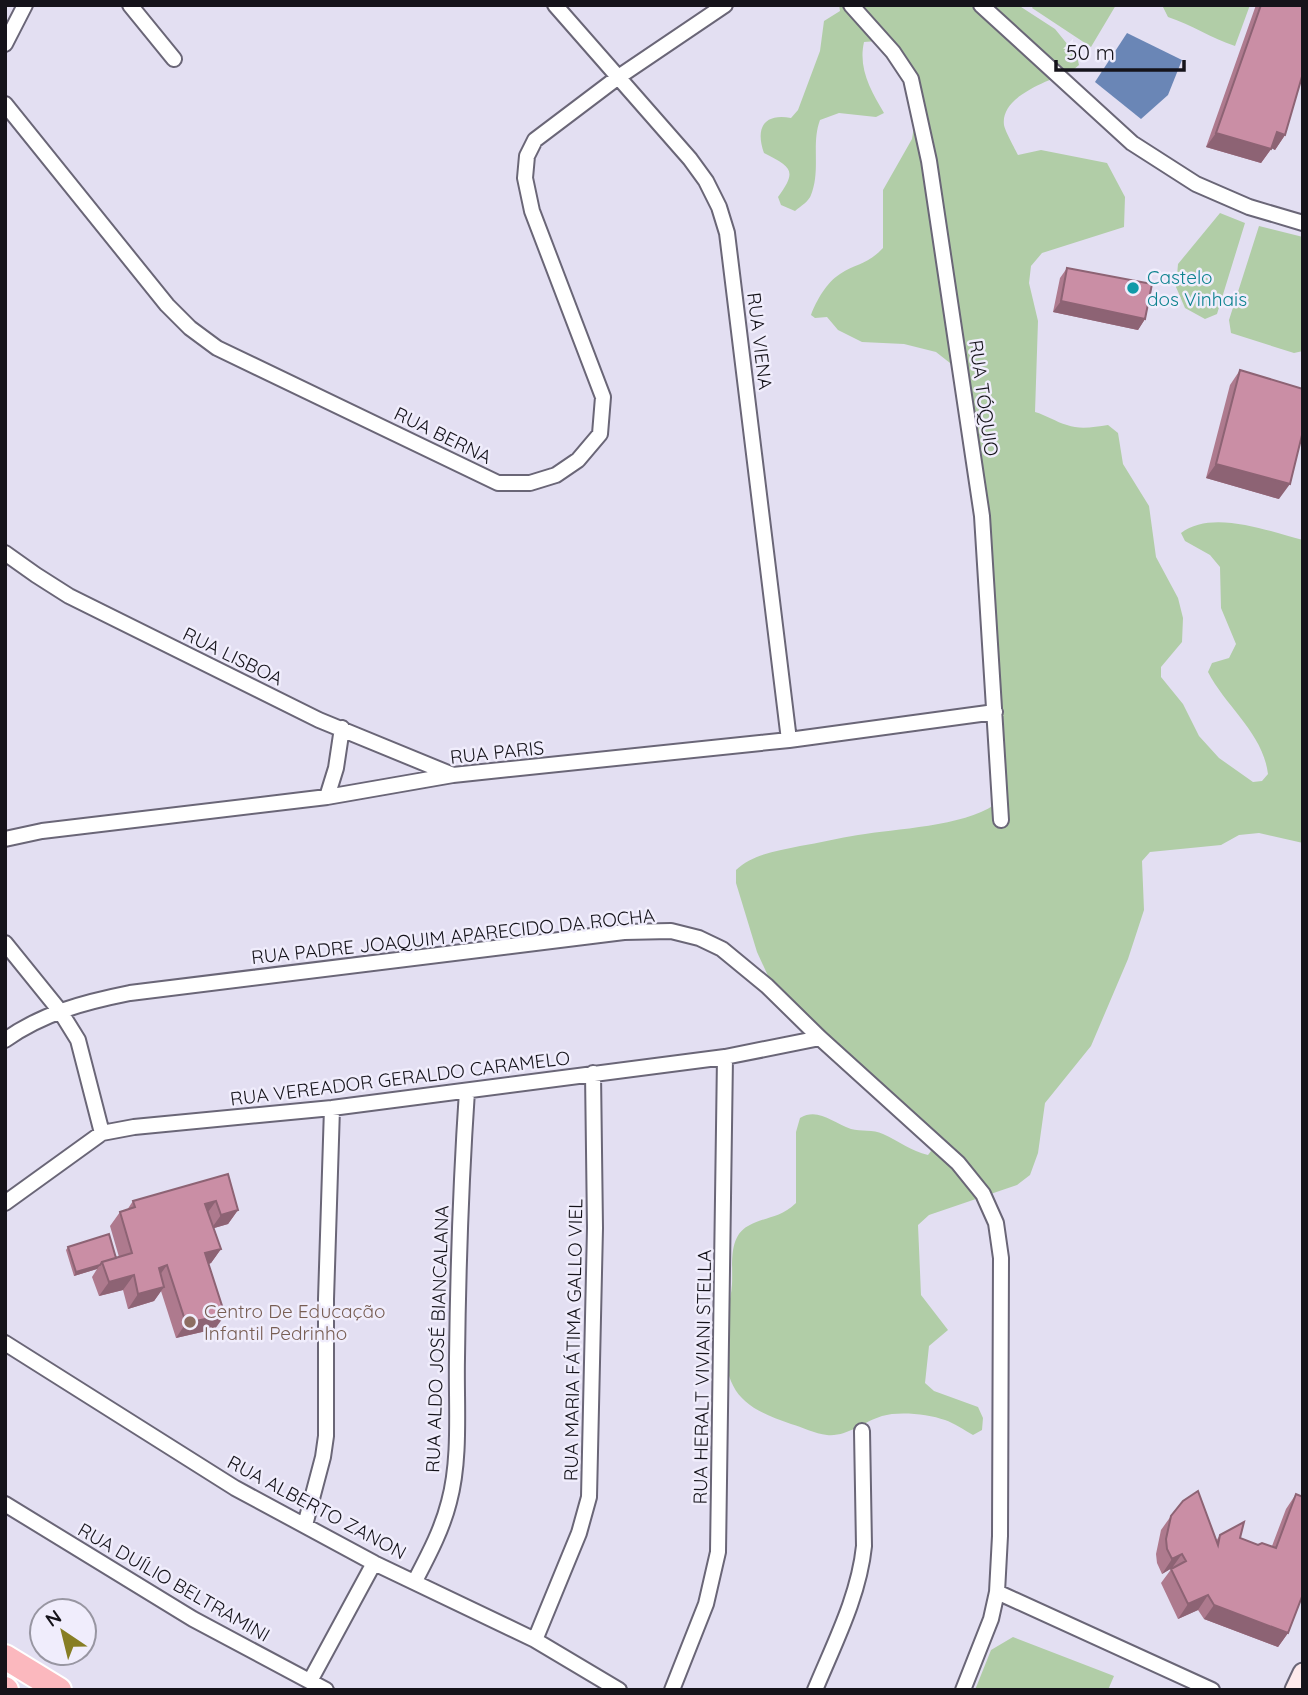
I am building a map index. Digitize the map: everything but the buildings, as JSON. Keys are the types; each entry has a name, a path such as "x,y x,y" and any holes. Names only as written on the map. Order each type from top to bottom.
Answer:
{"highway":[{"path":"5,1657 60,1690"}],"main road":[{"path":"1295,1690 1303,1673"}],"street":[{"path":"5,44 25,5"},
{"path":"130,5 174,59"},
{"name":"RUA VIENA","path":"555,5 690,159 706,181 719,207 727,233 789,740"},
{"name":"RUA BERNA","path":"5,104 167,305 190,328 217,348 498,483 530,483 556,475 578,460 600,434 603,397 532,211 526,177 527,156 535,140 617,78 725,5"},
{"name":"RUA TÓQUIO","path":"851,5 893,52 911,79 929,161 982,516 1001,820"},
{"path":"981,5 1132,143 1196,184 1249,207 1303,223"},
{"name":"RUA LISBOA","path":"5,552 69,596 319,720 453,775"},
{"name":"RUA PARIS","path":"5,839 42,831 327,797 453,775 789,740 995,712"},
{"path":"327,797 336,768 342,728"},
{"name":"RUA PADRE JOAQUIM APARECIDO DA ROCHA","path":"5,1040 41,1018 85,1002 130,993 624,932 671,931 699,938 722,949 767,986 820,1038 958,1163 983,1194 996,1223 1001,1258 1000,1536 997,1592 991,1619 963,1690"},
{"path":"5,943 60,1011 78,1040 102,1133"},
{"name":"RUA VEREADOR GERALDO CARAMELO","path":"5,1203 102,1133 134,1127 332,1108 725,1057 820,1038"},
{"name":"RUA HERALT VIVIANI STELLA","path":"672,1690 706,1604 718,1552 725,1057"},
{"name":"RUA MARIA FÁTIMA GALLO VIEL","path":"536,1640 579,1532 589,1497 592,1464 595,1228 593,1073"},
{"name":"RUA ALDO JOSÉ BIANCALANA","path":"415,1581 449,1502 456,1462 460,1205 467,1091"},
{"path":"305,1525 326,1436 326,1299 332,1108"},
{"name":"RUA ALBERTO ZANON","path":"5,1343 235,1488 374,1563 536,1640 619,1690"},
{"path":"815,1690 851,1601 862,1565 862,1432"},
{"name":"RUA DUÍLIO BELTRAMINI","path":"5,1504 193,1619 326,1690"},
{"path":"310,1681 374,1563"},
{"path":"997,1592 1212,1690"}],"green space":[{"path":"839,5 1018,5 1055,29 1077,56 1079,65 1073,70 1029,90 1010,105 1005,114 1004,125 1018,155 1041,150 1107,163 1125,197 1124,227 1042,253 1031,266 1029,283 1038,321 1035,412 1072,427 1108,425 1118,433 1123,464 1149,506 1156,557 1178,598 1183,618 1182,642 1161,667 1161,677 1183,704 1199,736 1219,758 1253,782 1262,781 1268,774 1265,759 1252,733 1208,672 1212,663 1229,658 1236,644 1221,608 1220,567 1210,555 1185,541 1181,533 1194,526 1224,522 1303,540 1303,843 1259,833 1239,835 1221,845 1150,852 1142,861 1144,910 1128,959 1091,1046 1045,1103 1038,1153 1030,1175 1017,1185 929,1215 918,1225 921,1295 948,1330 929,1346 925,1383 934,1391 978,1407 983,1418 982,1430 973,1435 945,1420 905,1413 882,1416 841,1434 813,1432 774,1418 748,1403 732,1384 725,1356 724,1330 731,1291 734,1244 748,1226 778,1215 796,1203 796,1132 800,1118 819,1115 851,1129 879,1132 928,1155 931,1151 924,1131 882,1083 822,1033 769,978 757,952 736,883 736,870 750,860 774,852 851,836 948,822 965,818 994,805 979,480 959,379 950,363 936,352 904,344 862,342 838,330 827,317 815,318 811,315 822,292 835,277 872,258 883,248 883,190 912,139 918,101 915,79 877,41 864,42 864,71 884,113 876,117 839,113 820,120 816,138 814,186 809,199 795,211 781,205 778,197 788,181 789,170 764,153 761,144 761,130 768,120 791,118 798,110 820,51 824,21 840,11"},
{"path":"1034,5 1116,5 1091,47 1032,8"},
{"path":"1162,5 1250,5 1235,46 1168,17"},
{"path":"1220,213 1245,223 1217,314 1205,319 1185,308 1176,287 1178,264"},
{"path":"1259,226 1303,237 1303,351 1294,353 1231,333 1229,320"},
{"path":"1013,1637 1114,1676 1108,1690 975,1690 991,1650"}],"water":[{"path":"1127,33 1182,60 1168,95 1141,119 1095,82"}],"place":[{"name":"Castelo dos Vinhais","path":"1133,288"},
{"name":"Centro De Educação Infantil Pedrinho","path":"190,1322"}]}
